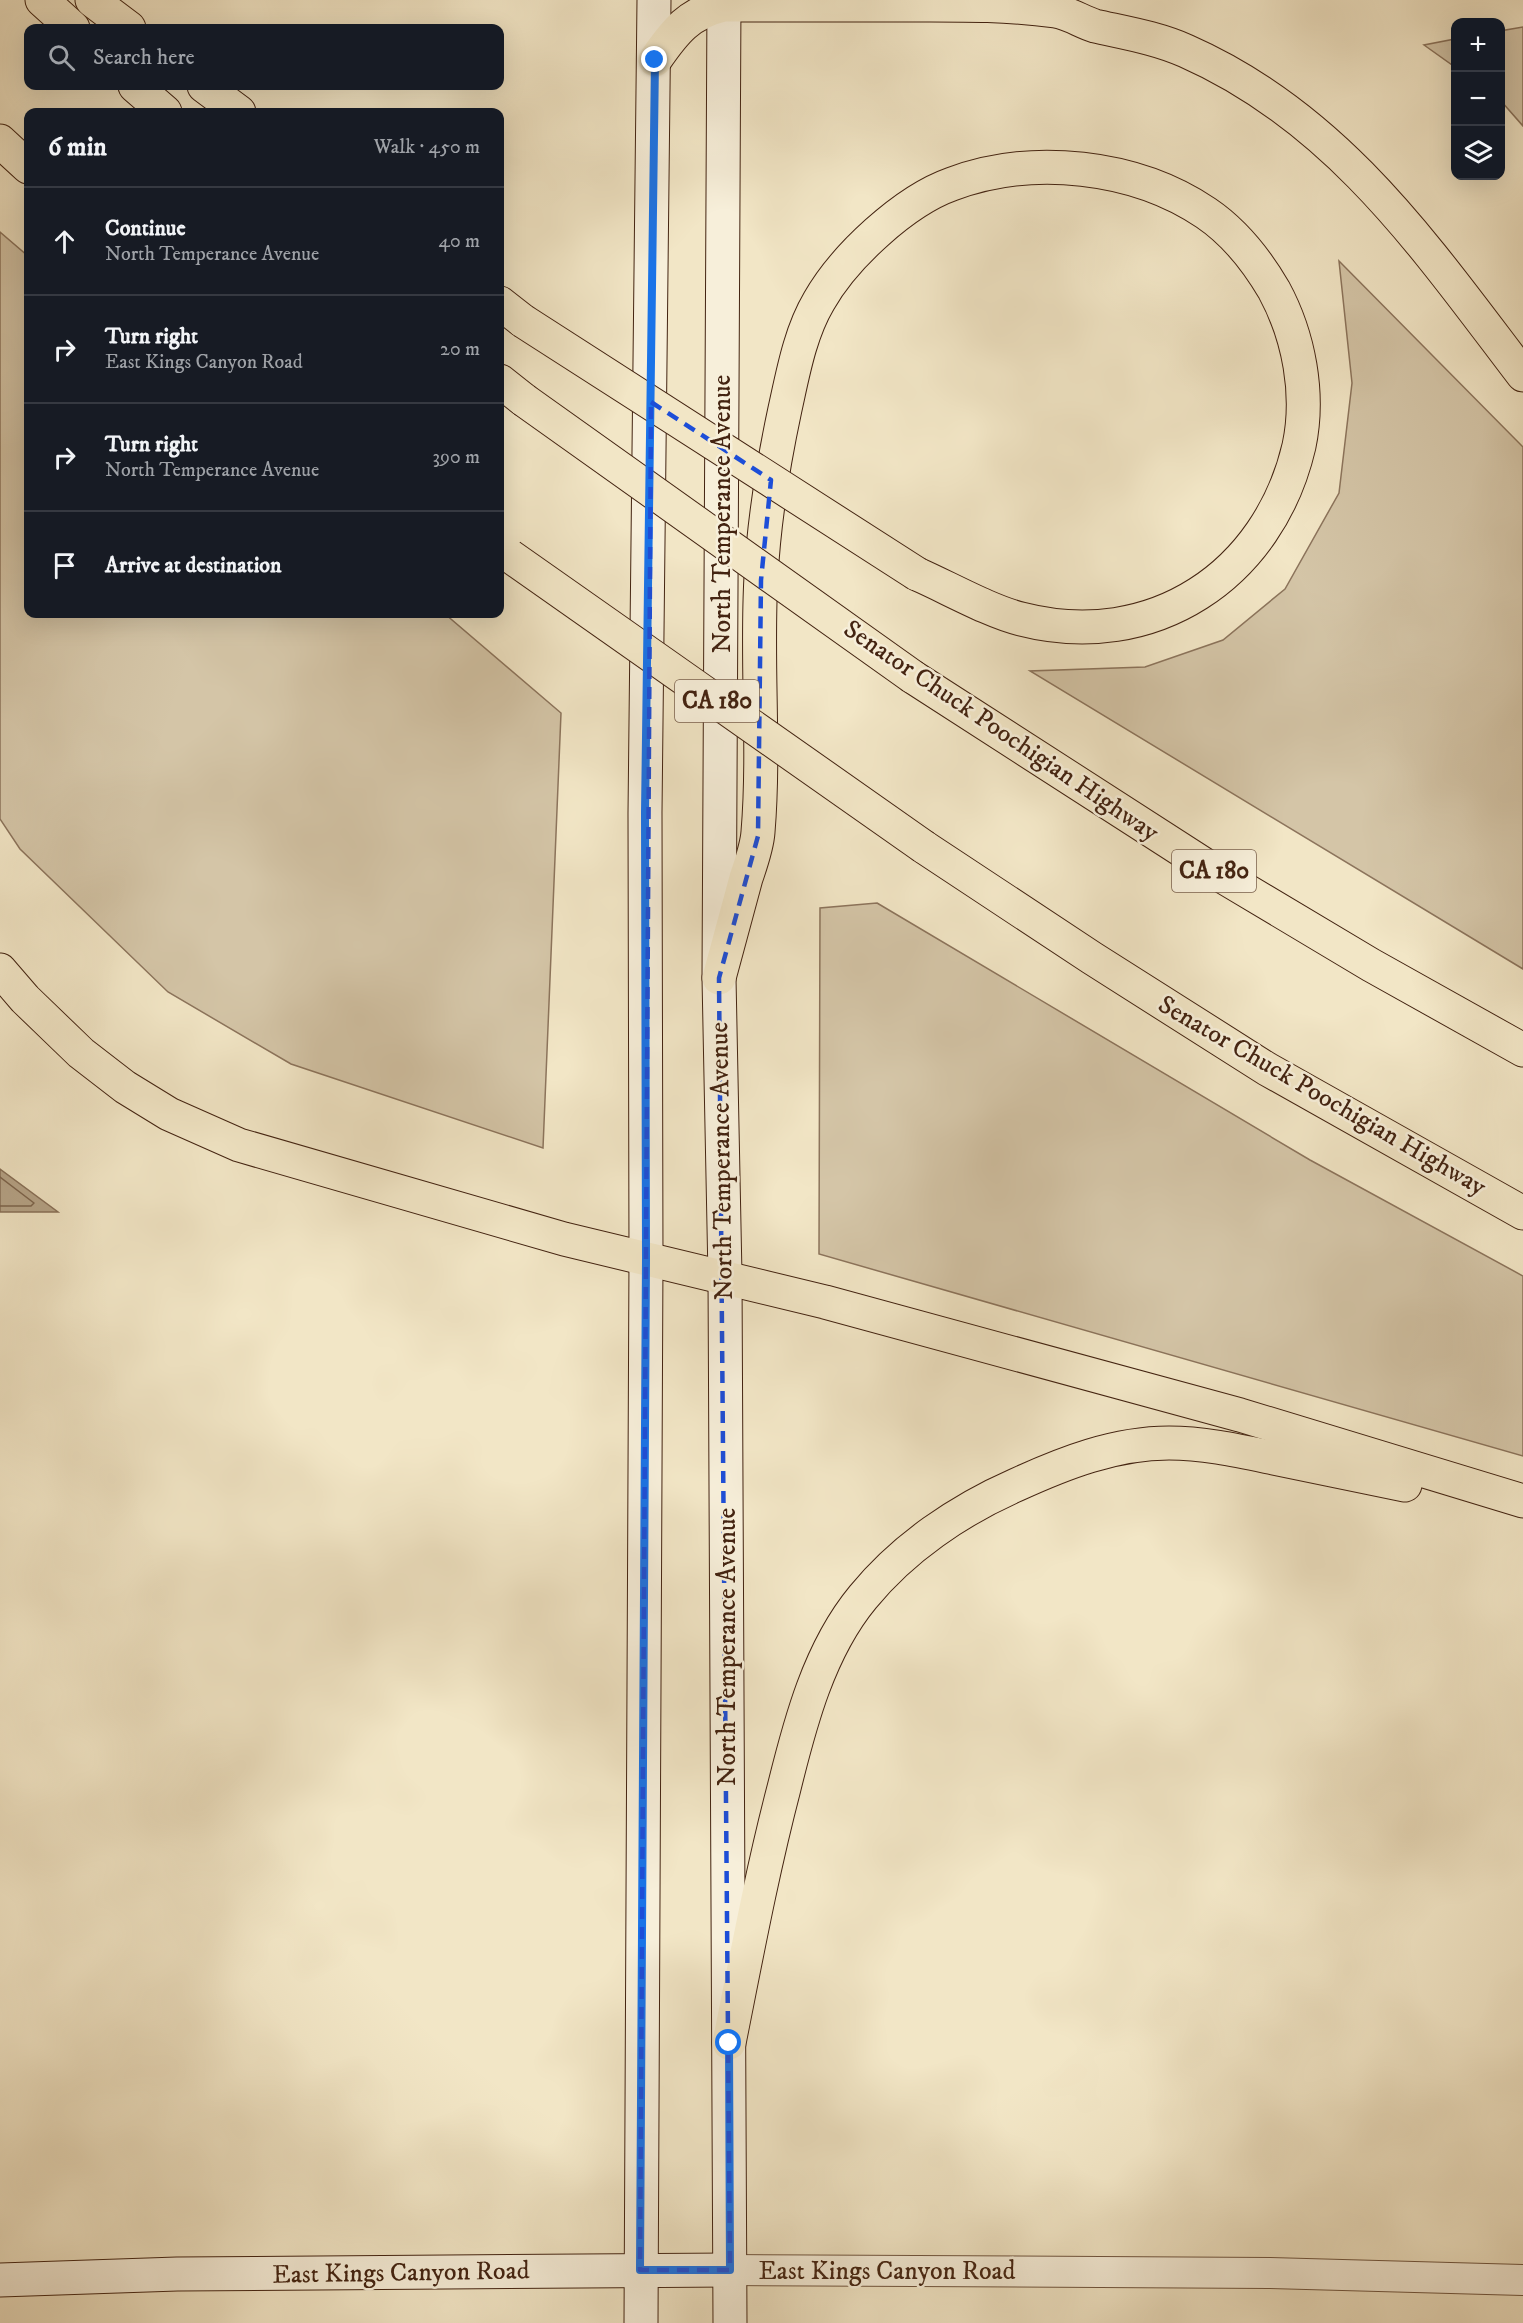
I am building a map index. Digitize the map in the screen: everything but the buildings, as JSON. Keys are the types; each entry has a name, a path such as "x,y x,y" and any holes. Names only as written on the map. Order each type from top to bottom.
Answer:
{"highway":[{"path":"42,0 69,24"},
{"path":"92,0 124,24"},
{"path":"655,60 673,34 687,21 704,10 724,3 987,5 1058,12 1093,25 1145,36 1185,50 1238,76 1286,107 1338,151 1371,183 1415,234 1523,375"},
{"path":"140,90 160,108"},
{"path":"209,90 234,108"},
{"path":"0,141 24,163"},
{"path":"512,312 917,574 1016,618 1054,626 1092,627 1131,622 1158,615 1221,580 1252,545 1274,516 1292,475 1301,438 1302,395 1295,340 1286,313 1265,275 1239,241 1208,214 1166,190 1124,177 1080,170 1035,167 992,172 948,185 908,208 843,267 819,300 803,336 794,369 767,501 761,580 758,836 719,978"},
{"name":"Senator Chuck Poochigian Highway","path":"512,391 913,677 1222,876 1371,965 1523,1050"},
{"name":"Senator Chuck Poochigian Highway","path":"505,552 924,847 1092,958 1267,1069 1523,1213"},
{"path":"0,970 25,999 81,1053 125,1087 168,1114 239,1145 564,1239 725,1276 1240,1415 1523,1501"},
{"path":"729,2043 768,1848 796,1740 813,1689 836,1638 862,1598 896,1564 941,1526 994,1494 1052,1469 1107,1450 1168,1443 1223,1448 1523,1509"}],"main road":[{"path":"641,2323 646,1258 645,813 654,0"},
{"name":"North Temperance Avenue","path":"724,3 719,978 725,1276 730,2323"},
{"name":"East Kings Canyon Road","path":"0,2280 177,2274 730,2270"}],"street":[{"name":"East Kings Canyon Road","path":"730,2270 1270,2273 1523,2280"}],"highlighted area":[{"path":"651,402 771,480 761,580 758,836 719,978 730,2270 640,2270"}],"shaded area":[{"path":"1523,27 1523,126 1505,106 1505,30"},
{"path":"1451,40 1451,64 1424,45"},
{"path":"0,232 24,253 24,618 450,618 561,713 543,1148 291,1064 168,992 20,849 0,819"},
{"path":"1339,261 1523,447 1523,969 1030,671 1145,667 1223,640 1285,589 1339,493 1352,383"},
{"path":"877,903 1310,1160 1523,1276 1523,1456 819,1254 820,908"}],"water":[{"path":"0,1169 58,1212 0,1212"}],"route":[{"path":"655,60 645,813 646,1258 640,2270 730,2270 729,2043"}]}
